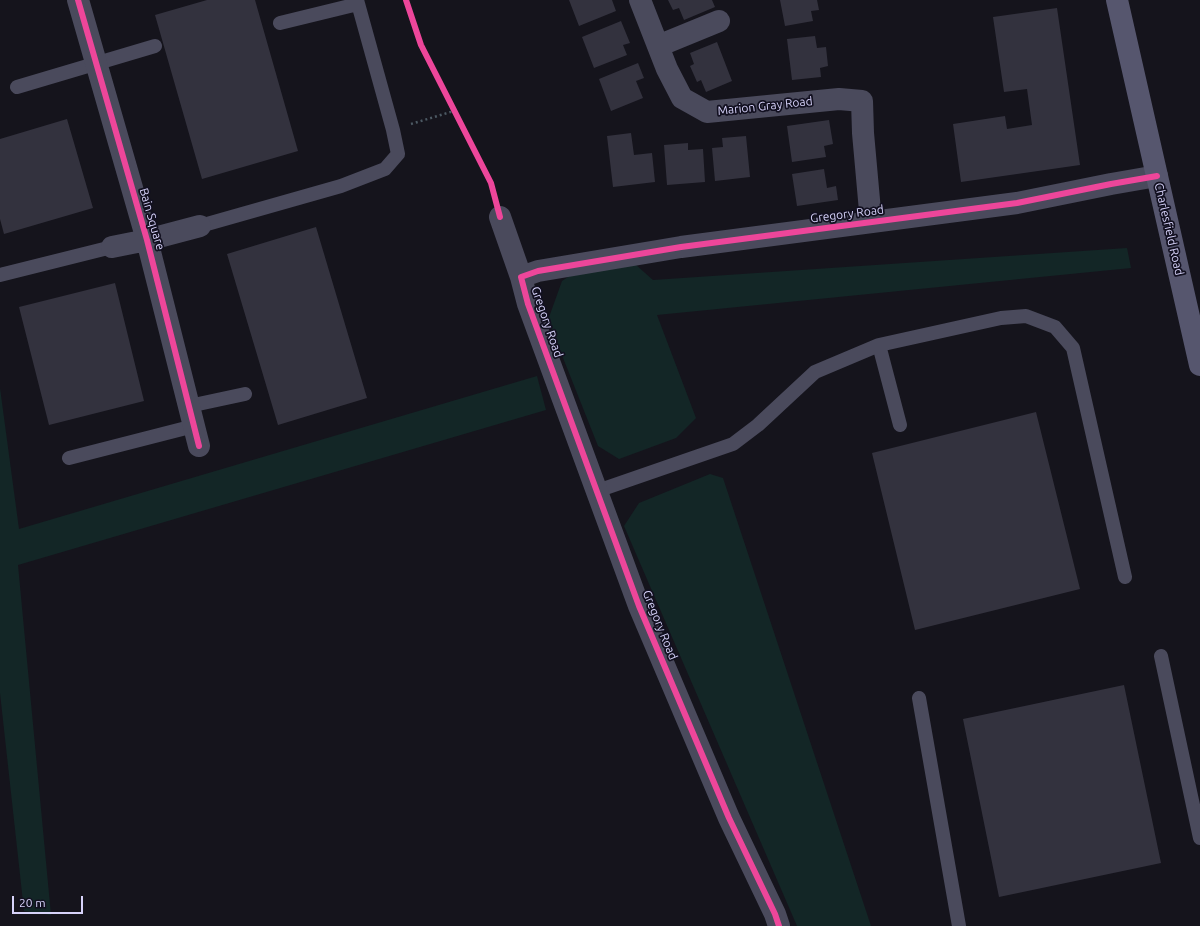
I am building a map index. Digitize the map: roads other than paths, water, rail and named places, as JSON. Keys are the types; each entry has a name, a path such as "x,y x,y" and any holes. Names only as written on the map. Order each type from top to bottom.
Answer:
{"street":[{"name":"Bain Square","path":"78,0 147,240 194,426"},
{"name":"Marion Gray Road","path":"640,0 667,69 682,98 707,112 839,99 862,100 863,133 872,222"},
{"name":"Charlesfield Road","path":"1117,0 1200,365"},
{"path":"658,46 719,21"},
{"name":"Gregory Road","path":"779,926 775,914 729,818 639,606 528,304 521,277 538,271 681,247 1017,203 1157,176"},
{"path":"500,217 521,277"},
{"name":"Bain Square","path":"112,247 147,240 200,226"}],"lane":[{"path":"200,226 341,186 385,169 398,154 393,130 357,2 280,22"},
{"path":"17,87 155,46"},
{"path":"0,275 112,247"},
{"path":"597,491 733,444 758,425 815,372 878,345 1001,318 1026,316 1055,327 1073,348 1126,577"},
{"path":"878,345 900,425"},
{"path":"69,458 194,426 245,394"},
{"path":"1161,656 1200,838"},
{"path":"919,698 959,926"}]}
